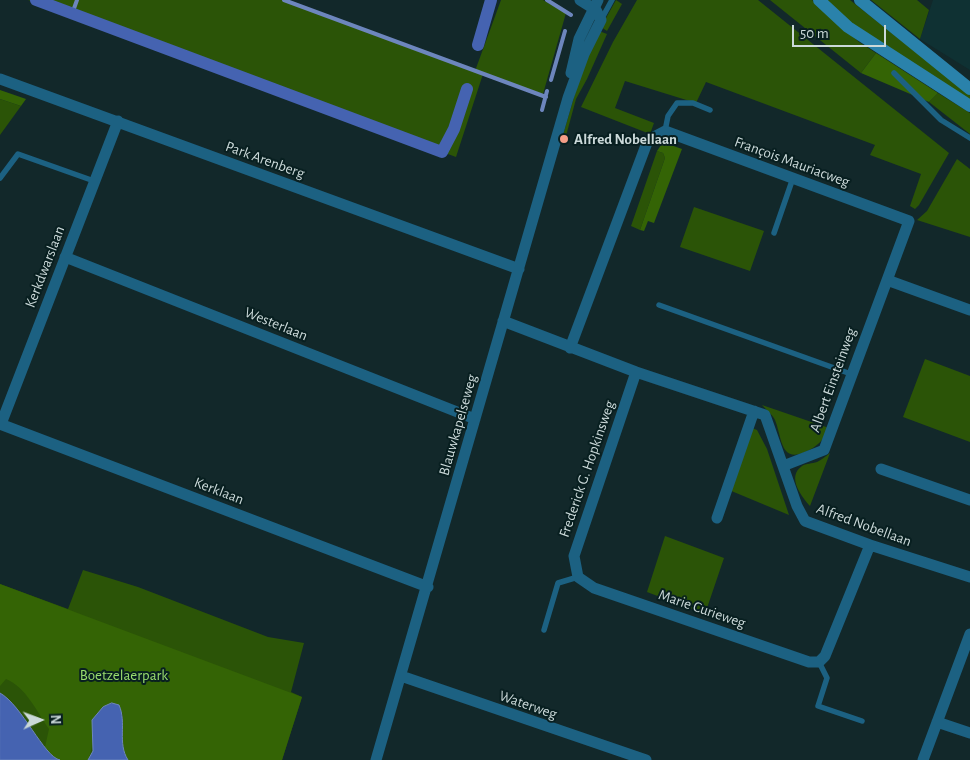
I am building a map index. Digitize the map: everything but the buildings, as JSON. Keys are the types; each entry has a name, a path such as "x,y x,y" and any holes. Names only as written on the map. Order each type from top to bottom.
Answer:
{"main road":[{"path":"819,0 848,27 970,106"},
{"path":"860,0 970,89"}],"street":[{"name":"Blauwkapelseweg","path":"376,760 428,587 568,98 584,54 600,20 590,3"},
{"name":"Blauwkapelseweg","path":"568,98 571,69 590,3"},
{"name":"Park Arenberg","path":"0,78 519,270"},
{"name":"Kerkdwarslaan","path":"1,424 118,121"},
{"name":"François Mauriacweg","path":"665,131 909,221"},
{"path":"570,348 648,140 665,131"},
{"name":"Albert Einsteinweg","path":"783,466 824,450 909,221"},
{"name":"Westerlaan","path":"65,257 475,419"},
{"path":"887,280 970,310"},
{"name":"Alfred Nobellaan","path":"503,321 636,372 765,415 797,506 805,521 870,545 970,577"},
{"name":"Frederick G. Hopkinsweg","path":"578,577 574,556 636,372"},
{"path":"717,518 754,412"},
{"name":"Kerklaan","path":"1,424 428,587"},
{"path":"881,470 970,500"},
{"path":"818,662 825,656 870,545"},
{"name":"Marie Curieweg","path":"578,577 603,591 808,662 818,662"},
{"path":"923,760 970,634"},
{"name":"Waterweg","path":"401,676 646,760"},
{"path":"936,722 970,734"}],"lane":[{"name":"Blauwkapelseweg","path":"600,20 612,0"},
{"path":"894,73 942,120 970,138"},
{"path":"665,131 668,116 677,103 693,104 710,110"},
{"path":"0,178 18,154 94,181"},
{"path":"774,232 794,178"},
{"path":"659,305 851,374"},
{"path":"544,630 558,583 578,577"},
{"path":"818,662 827,678 818,706 862,721"}],"shaded area":[{"path":"933,0 970,0 970,70 920,39"}],"green space":[{"path":"28,0 282,0 475,71 501,0 543,0 566,13 543,94 483,74 456,157"},
{"path":"616,0 622,4 607,31 601,27"},
{"path":"637,0 758,0 949,153 919,205 915,209 910,206 921,174 870,155 875,145 706,82 696,103 625,81 615,108 654,123 650,134 581,107 613,42"},
{"path":"770,0 812,0 859,42 876,53 861,73"},
{"path":"827,0 850,0 970,95 970,101 853,25"},
{"path":"871,0 917,0 929,10 920,39"},
{"path":"599,31 607,34 576,99 566,136 563,135 583,66"},
{"path":"876,53 938,93 929,102 861,73"},
{"path":"0,90 26,99 21,106 0,99"},
{"path":"938,93 970,113 970,134 929,102"},
{"path":"0,99 21,106 0,135"},
{"path":"668,144 682,149 654,223 648,221 644,231 640,230 665,158 663,153 657,151 661,145"},
{"path":"657,151 663,153 665,158 640,230 631,226"},
{"path":"957,159 970,169 970,237 917,220 927,211"},
{"path":"694,207 764,231 750,271 680,247"},
{"path":"925,359 970,376 970,442 903,417"},
{"path":"762,405 829,428 823,439 813,448 805,452 791,454 783,446 774,418"},
{"path":"752,428 757,430 767,449 789,515 729,490"},
{"path":"830,453 810,506 797,487 795,476 797,471 805,464 817,462"},
{"path":"665,536 724,558 705,614 647,592"},
{"name":"Boetzelaerpark","path":"83,570 138,587 268,637 304,643 291,692 302,697 282,760 0,760 0,584 68,609"},
{"name":"Boetzelaerpark","path":"0,584 302,697 282,760 128,760 123,752 123,714 112,703 97,715 94,722 91,752 88,760 57,760 45,747 49,729 31,701 19,688 6,679 0,686"}],"water":[{"path":"0,693 16,708 47,750 60,760 0,760"},
{"path":"112,703 119,705 121,712 123,747 128,760 88,760 93,751 92,720 103,707"}],"waterway":[{"path":"36,0 442,152 454,129 467,89"},
{"path":"72,14 77,0"},
{"path":"284,0 546,97"},
{"path":"478,45 491,0"},
{"path":"547,0 571,15"},
{"path":"551,80 565,31"},
{"path":"542,110 547,91"}],"place":[{"name":"Alfred Nobellaan","path":"564,139"}]}
